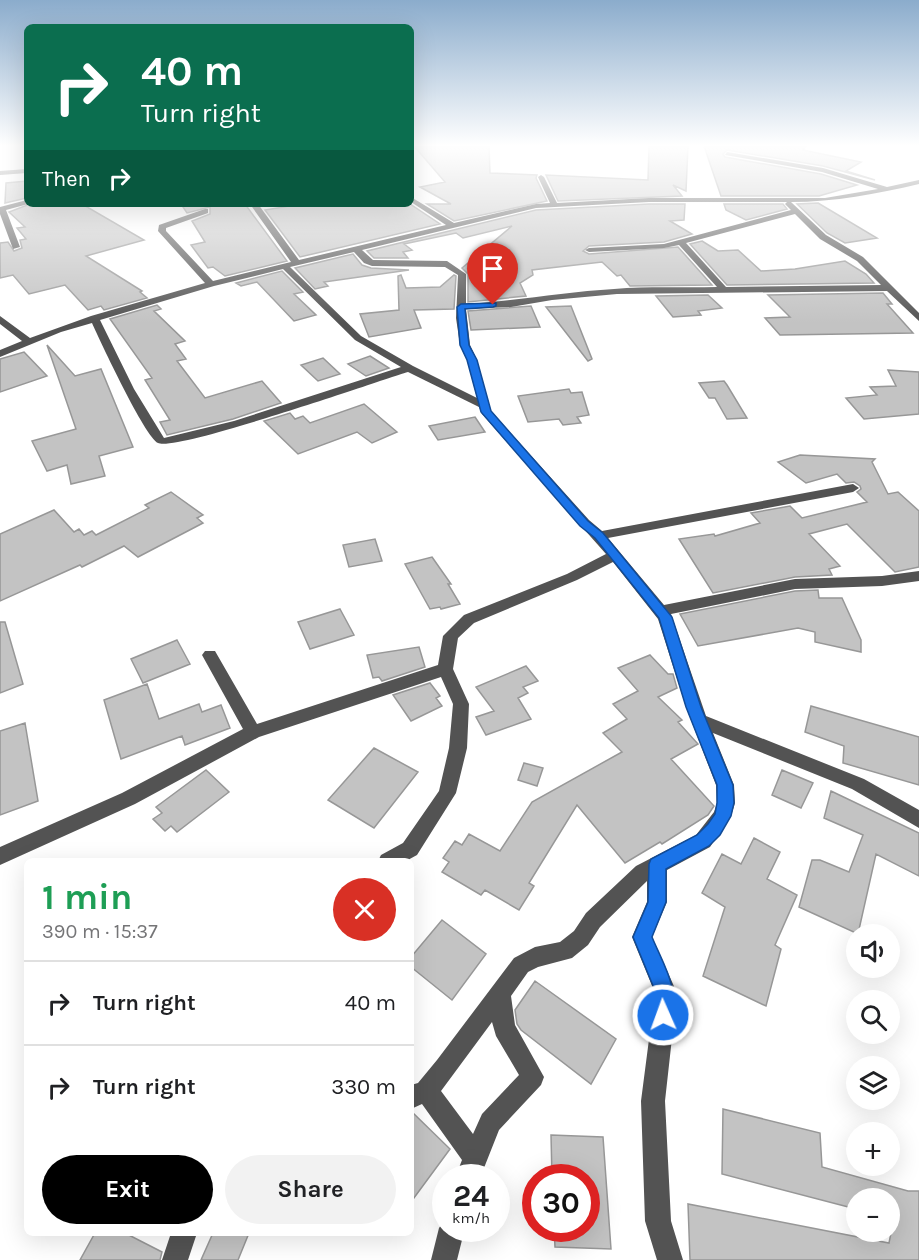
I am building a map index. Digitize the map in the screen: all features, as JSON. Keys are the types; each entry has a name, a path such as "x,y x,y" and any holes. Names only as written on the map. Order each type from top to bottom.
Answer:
{"street":[{"path":"16,247 2,209 17,205"},
{"path":"420,205 451,225"},
{"path":"0,354 28,341 94,318 211,284 357,250 451,225 547,205"},
{"path":"790,205 833,244 860,259 919,318"},
{"path":"256,207 297,264"},
{"path":"206,211 162,227 162,231 211,284"},
{"path":"589,250 664,246 796,211"},
{"path":"681,242 724,290"},
{"path":"357,250 367,261 376,264 447,264 462,274 461,307 465,345 475,372 483,405"},
{"path":"285,267 324,308 358,338 409,368 483,405 584,524 599,536 661,610 725,785 726,803 722,816 703,841 643,872 593,920 581,938 565,951 535,957 521,965 418,1094 469,1164"},
{"path":"461,307 511,304 552,297 617,291 889,288"},
{"path":"94,318 160,440 168,442 238,423 409,368"},
{"path":"0,319 28,341"},
{"path":"599,536 853,488"},
{"path":"394,858 410,849 447,793 458,748 461,704 444,669 451,636 469,620 572,578 615,555"},
{"path":"661,610 795,584 919,576"},
{"path":"210,655 253,732"},
{"path":"0,856 118,803 220,752 253,732 375,694 444,669"},
{"path":"700,721 858,784 919,820"},
{"path":"657,864 657,902 642,937 666,993 653,1101 658,1221 670,1260"},
{"path":"472,1164 496,1113 533,1077 504,1028 500,993"},
{"path":"175,1260 183,1236"},
{"path":"444,1260 448,1242"}],"building":[{"path":"428,205 529,205 454,221"},
{"path":"685,205 684,220 670,221 692,234 664,242 589,246 583,251 589,254 678,247 712,285 630,286 621,275 617,276 602,262 532,270 533,275 520,283 526,296 468,302 468,274 462,268 512,226 463,238 456,233 404,244 412,250 403,252 408,258 374,258 367,251 536,210"},
{"path":"724,205 784,205 787,209 746,220 726,210"},
{"path":"798,205 821,205 877,238 845,243 827,233"},
{"path":"24,206 87,207 144,240 86,256 142,291 140,292 147,298 104,310 101,306 88,310 65,285 29,294 13,275 0,278 0,243 8,242 14,251 22,248 20,240 26,239 17,228 25,227 9,212"},
{"path":"183,207 210,207 187,213"},
{"path":"210,207 247,207 287,261 225,276 213,267 208,268 191,245 205,242 192,221 210,214"},
{"path":"284,207 414,207 440,224 300,257 265,210"},
{"path":"702,241 718,251 738,250 761,271 795,269 845,261 866,274 874,283 727,285 690,244"},
{"path":"353,254 362,265 371,268 409,270 324,282 328,286 315,289 295,268"},
{"path":"282,271 303,292 294,294 316,315 294,321 257,282 241,286 236,283"},
{"path":"401,275 406,288 440,287 454,275 456,276 454,309 414,310 421,328 369,337 360,314 399,310 398,276"},
{"path":"883,293 892,304 887,304 913,333 780,335 765,318 790,317 768,295"},
{"path":"708,295 722,308 698,311 701,315 673,317 656,296"},
{"path":"157,305 161,309 154,311 185,341 175,344 186,359 177,361 205,398 262,381 281,403 233,419 167,435 160,422 170,420 145,380 152,378 110,319"},
{"path":"531,306 540,327 471,330 468,311"},
{"path":"571,306 592,359 588,361 546,307"},
{"path":"47,345 75,376 101,369 133,447 99,456 105,476 71,484 67,465 47,471 32,441 76,429"},
{"path":"24,352 47,376 0,392 0,359"},
{"path":"370,356 389,368 366,376 348,364"},
{"path":"323,358 340,374 318,381 301,365"},
{"path":"888,370 919,372 919,414 864,419 846,398 877,395 870,387 896,386"},
{"path":"724,381 747,418 727,419 715,398 709,398 699,383"},
{"path":"569,389 571,393 582,392 589,415 577,417 581,423 563,425 559,419 528,422 518,396"},
{"path":"364,404 397,432 372,443 357,432 298,454 264,421 290,413 295,419 303,416 310,423"},
{"path":"475,417 485,432 438,440 429,426"},
{"path":"800,455 875,459 872,462 888,494 898,492 919,511 919,567 895,572 847,524 809,534 840,566 829,569 832,575 795,577 713,593 679,539 714,534 715,536 760,523 751,513 790,506 802,518 867,502 857,492 861,489 860,486 854,482 846,483 837,474 806,483 778,462"},
{"path":"171,492 203,515 197,518 203,523 138,557 124,546 82,567 80,565 0,601 0,534 54,510 74,532 79,529 84,535 92,531 96,535 149,508 145,505"},
{"path":"375,539 382,561 349,567 343,545"},
{"path":"432,557 451,584 448,584 460,604 441,609 440,607 430,609 405,564"},
{"path":"818,590 819,598 842,598 861,640 861,652 815,642 815,632 798,628 698,646 680,614 795,591"},
{"path":"340,609 354,635 310,649 298,622"},
{"path":"0,622 5,622 23,684 0,693"},
{"path":"177,640 190,664 143,683 131,659"},
{"path":"419,647 425,667 382,681 379,677 373,678 367,655"},
{"path":"650,655 668,674 673,674 677,688 658,697 682,720 678,722 698,744 671,759 714,806 708,815 662,844 660,842 625,863 577,805 529,883 534,886 519,910 485,890 481,895 442,872 449,862 443,858 455,841 462,845 469,834 500,851 532,802 622,752 603,733 627,719 613,704 638,691 618,668"},
{"path":"526,666 538,681 523,687 528,693 518,698 531,719 486,735 476,717 494,711 476,687"},
{"path":"430,683 440,696 436,698 442,706 411,721 393,695"},
{"path":"147,684 159,719 199,704 202,712 221,705 230,728 185,745 182,736 121,759 104,700"},
{"path":"811,706 919,737 919,785 843,763 844,746 805,732"},
{"path":"25,723 38,801 0,815 0,731"},
{"path":"374,748 418,772 374,828 328,800"},
{"path":"524,763 543,768 537,786 518,780"},
{"path":"206,770 229,792 177,832 171,826 165,831 153,819 162,813 156,807"},
{"path":"782,770 813,783 801,808 772,795"},
{"path":"831,791 919,833 919,876 876,854 860,924 846,924 846,929 799,907 812,860 820,860 849,872 863,835 824,818"},
{"path":"754,838 780,852 767,879 797,895 775,945 781,949 766,1006 703,976 725,907 702,893 722,854 741,864"},
{"path":"442,920 486,954 452,1000 414,969 414,953"},
{"path":"535,981 616,1039 591,1084 521,1030 517,1024 515,1010"},
{"path":"723,1109 820,1133 822,1167 846,1174 846,1176 854,1176 897,1188 846,1188 846,1206 722,1174"},
{"path":"414,1114 450,1149 439,1164 432,1164 432,1173 414,1198"},
{"path":"551,1135 603,1137 611,1249 555,1247 555,1242 600,1242 600,1164 552,1164"},
{"path":"900,1189 919,1191 919,1260 690,1260 688,1204 846,1235 846,1242 900,1242"},
{"path":"93,1236 131,1236 162,1252 160,1260 80,1260"},
{"path":"212,1236 248,1236 238,1260 201,1260"}],"route":[{"path":"493,305 461,307 465,345 472,360 486,412 515,442 584,524 599,536 665,617 694,707 725,785 726,803 722,816 714,829 703,841 657,864 659,881 657,902 642,937 666,993 663,1015"}]}
